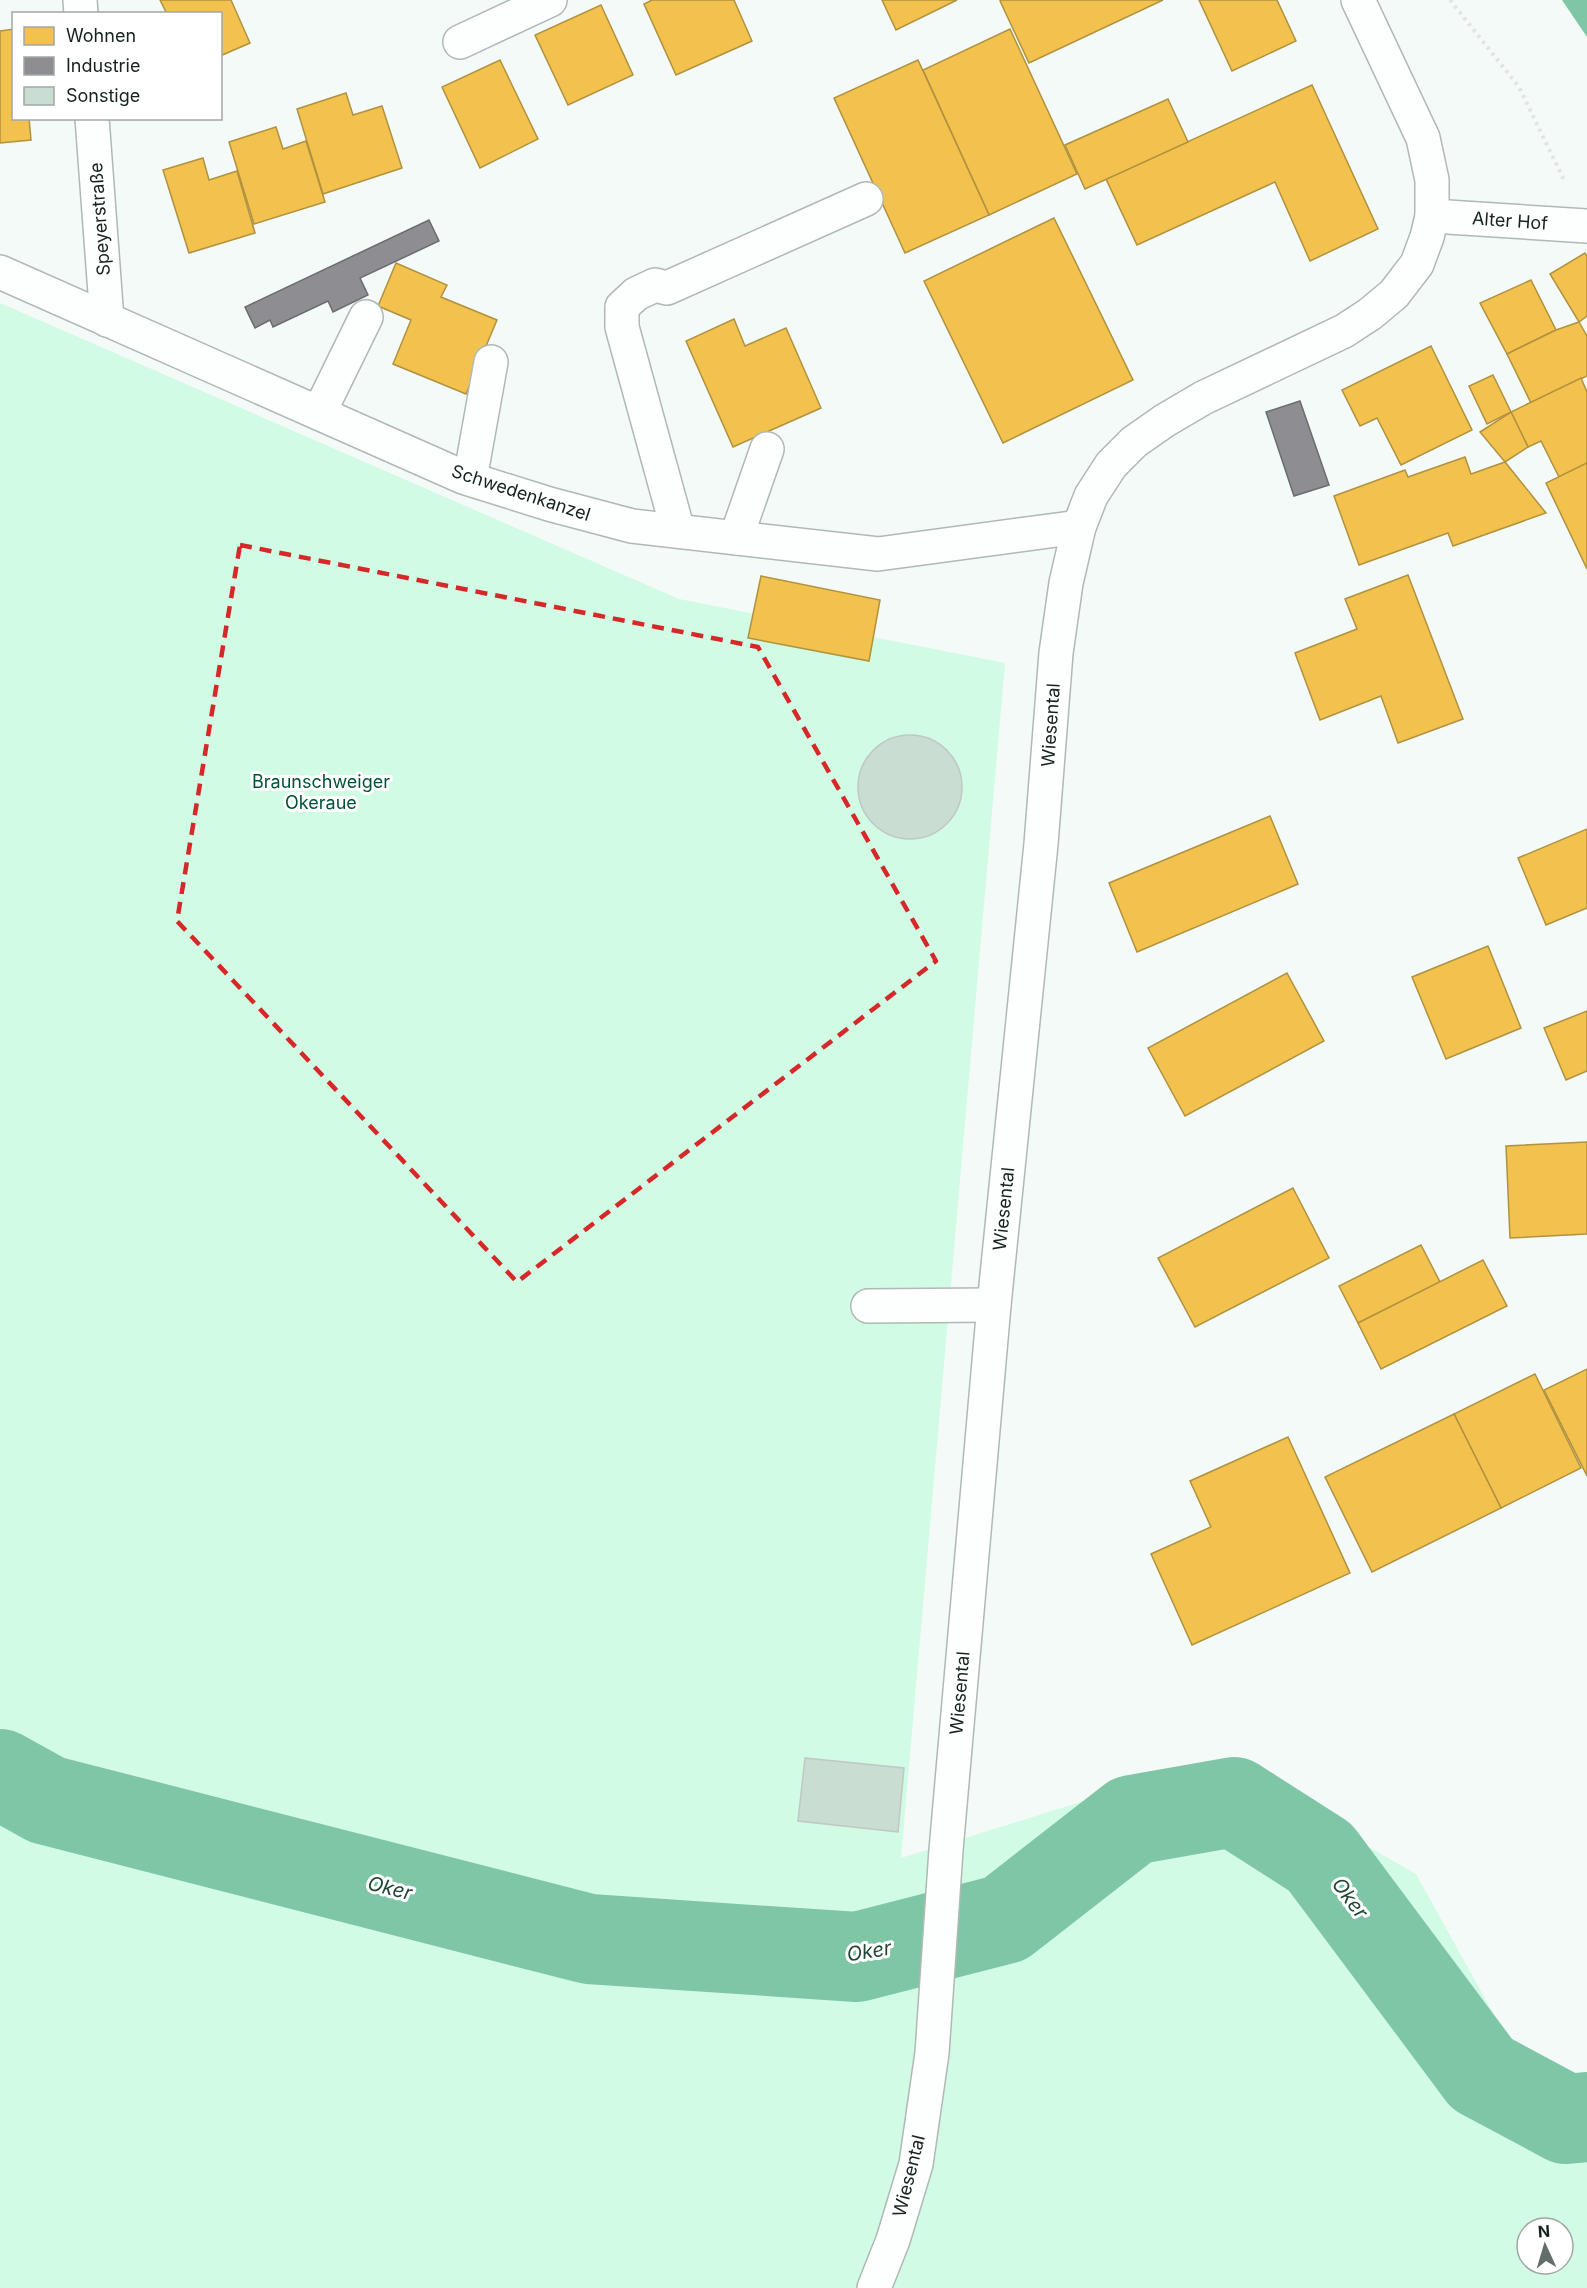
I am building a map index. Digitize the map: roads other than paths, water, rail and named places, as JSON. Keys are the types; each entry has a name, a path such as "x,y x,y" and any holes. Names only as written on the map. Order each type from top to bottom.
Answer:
{"street":[{"path":"460,42 550,0"},
{"name":"Wiesental","path":"874,2288 893,2240 916,2164 932,2054 946,1850 994,1305 1041,844 1056,654 1066,583 1079,527 1091,496 1111,465 1134,442 1203,398 1344,331 1371,314 1394,294 1417,264 1432,216 1432,180 1423,138 1358,0"},
{"name":"Speyerstraße","path":"92,120 107,320"},
{"path":"678,531 622,327 622,307 636,294 655,285 667,288 866,199"},
{"name":"Alter Hof","path":"1432,216 1587,226"},
{"name":"Schwedenkanzel","path":"0,272 470,479 549,504 632,526 878,554 1079,527"},
{"path":"319,413 366,317"},
{"path":"470,479 491,362"},
{"path":"736,538 767,449"},
{"path":"868,1306 994,1305"}],"waterway":[{"name":"Oker","path":"0,1774 47,1800 589,1939 857,1957 1005,1919 1132,1820 1234,1802 1320,1857 1482,2074 1566,2119 1587,2117"}],"park label":[{"name":"Braunschweiger Okeraue","path":"321,792"}]}
